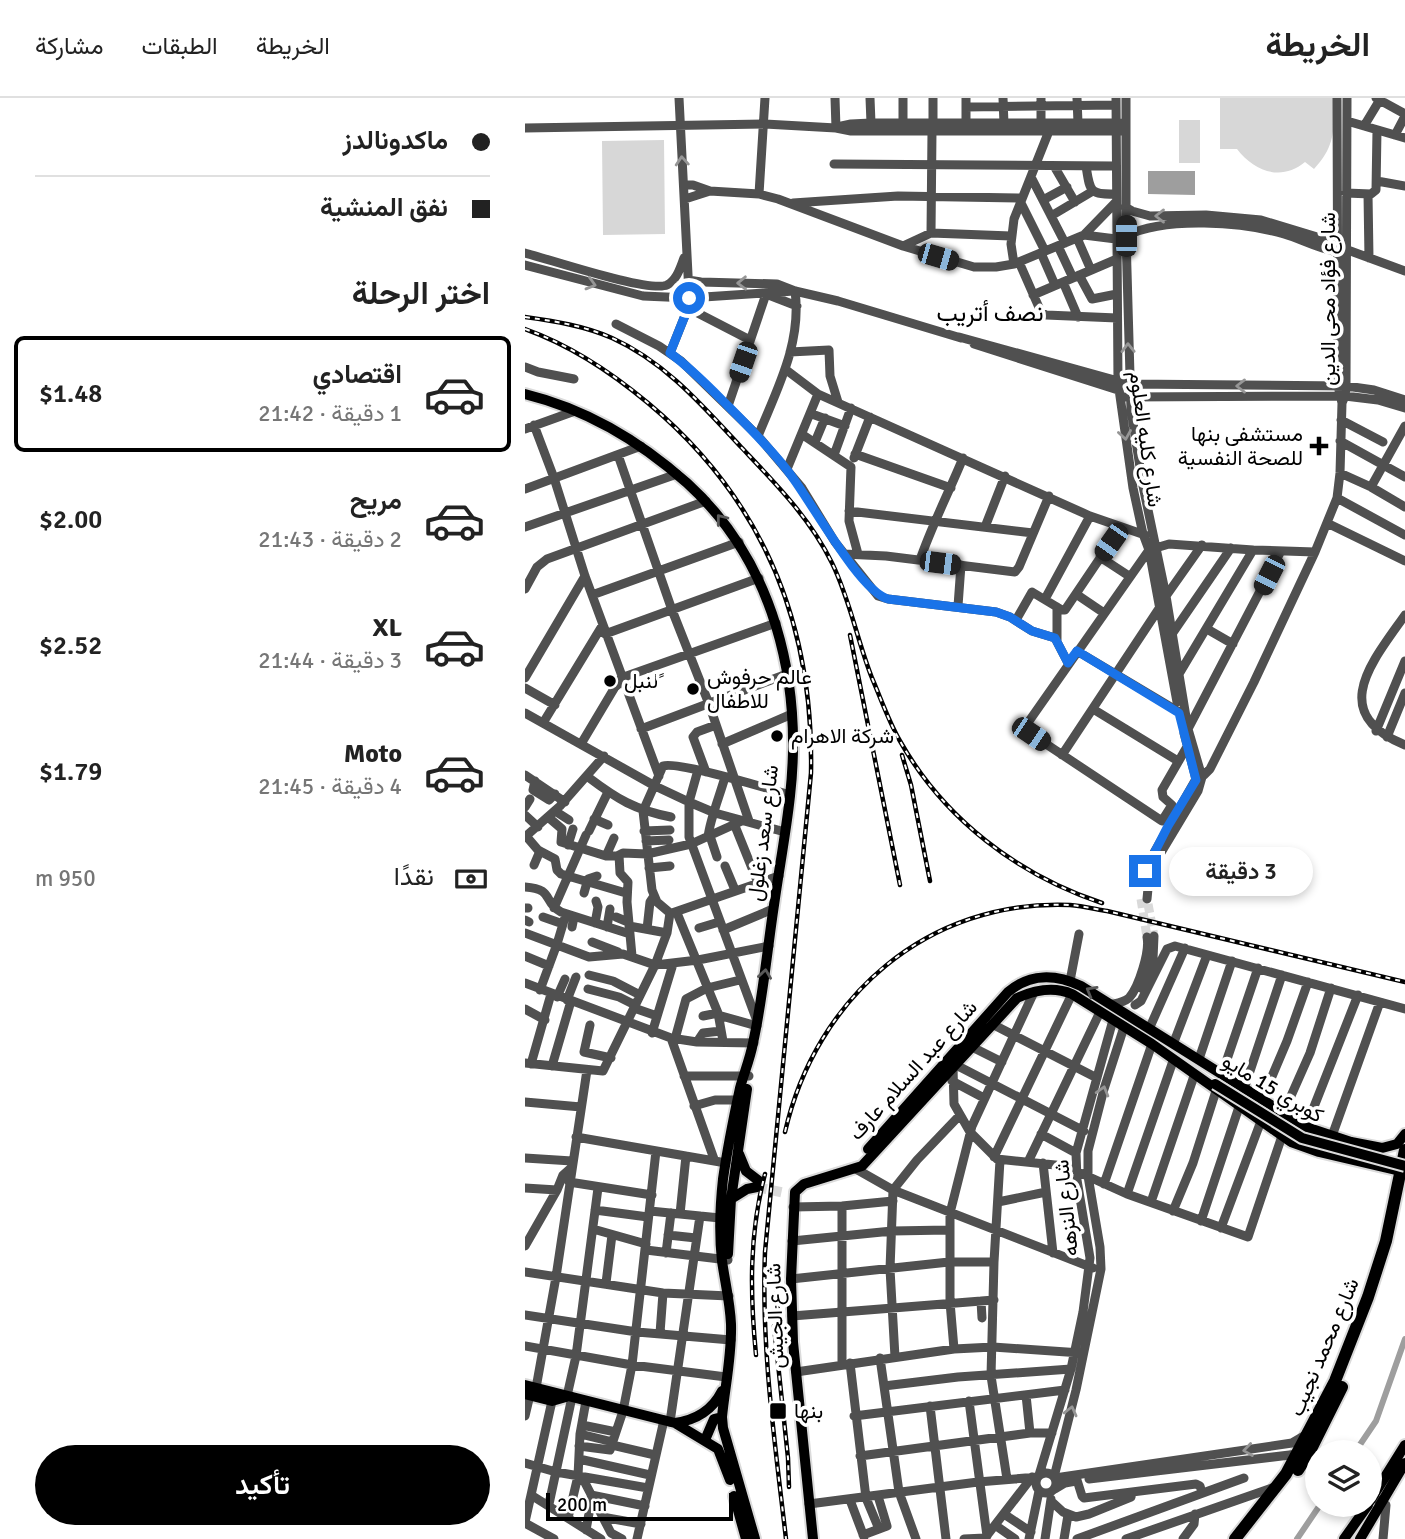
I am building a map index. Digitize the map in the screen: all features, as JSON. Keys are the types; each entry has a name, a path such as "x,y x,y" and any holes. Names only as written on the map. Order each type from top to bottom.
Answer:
{"highway":[{"name":"شارع محمد نجيب","path":"1238,1539 1294,1476 1309,1453 1342,1386 1372,1298 1404,1169 1405,1150"},
{"name":"شارع محمد نجيب","path":"1238,1539 1299,1454 1367,1312"}],"main road":[{"name":"شارع سعد زغلول","path":"525,394 600,422 641,446 706,501 739,542 759,578 776,623 787,674 792,713 790,794 754,1043 738,1100 726,1163 720,1217 731,1339 722,1417 755,1539"},
{"name":"شارع عبد السلام عارف","path":"952,1067 1012,989 1039,978 1067,979 1112,1004 1134,1011 1150,1027 1199,1059 1239,1107 1282,1136 1319,1152 1404,1169"},
{"path":"1039,978 1042,981 1037,991 1059,990 1072,994 1152,1045 1194,1076"},
{"path":"1059,990 1058,982 1067,979"},
{"name":"شارع عبد السلام عارف","path":"856,1169 857,1162 1017,998 1037,991"},
{"name":"كوبري 15 مايو","path":"1174,1042 1174,1049 1218,1082 1306,1134 1404,1169"},
{"name":"شارع سعد زغلول","path":"725,1260 747,1072"},
{"name":"كوبري 15 مايو","path":"1194,1076 1201,1075 1218,1082"},
{"name":"شارع عبد السلام عارف","path":"1218,1082 1244,1088 1306,1127 1332,1136 1382,1148 1397,1144 1405,1134"},
{"path":"731,1199 758,1184 741,1165 739,1149"},
{"path":"791,1194 804,1184 856,1169"},
{"name":"شارع الجيش","path":"791,1194 792,1316 813,1539"},
{"path":"670,1422 687,1421 711,1408 726,1381"},
{"path":"529,1390 570,1397 670,1422 705,1440 721,1452 746,1539"},
{"path":"529,1390 552,1401 570,1397"},
{"path":"705,1440 714,1419 722,1417"},
{"path":"1382,1486 1405,1445"},
{"path":"1382,1491 1405,1463"},
{"name":"شارع الجيش","path":"810,1504 814,1511 818,1539"},
{"path":"1344,1539 1361,1517"},
{"path":"1360,1539 1368,1517"}],"street":[{"path":"670,353 688,303 679,98"},
{"path":"759,194 765,98"},
{"path":"835,98 836,128"},
{"path":"870,98 870,123"},
{"path":"903,124 904,98"},
{"path":"931,233 933,98"},
{"name":"شارع كليه العلوم","path":"1126,98 1116,166 1116,198 1143,534 1153,544 1160,607 1189,744 1199,778"},
{"name":"شارع فؤاد محى الدين","path":"1144,899 1153,866 1198,791 1199,778 1209,771 1220,752 1315,552 1336,498 1340,473 1342,394 1335,247 1337,98"},
{"name":"شارع فؤاد محى الدين","path":"1335,247 1346,193 1347,98"},
{"path":"1347,121 1400,137 1405,115 1379,99 1364,126"},
{"path":"966,124 966,103 1116,101"},
{"name":"شارع كليه العلوم","path":"1116,101 1121,127 1125,206 1117,260 1118,390 1140,498 1166,596 1189,744"},
{"path":"1003,102 1004,124"},
{"path":"1041,102 1041,124"},
{"path":"1077,102 1078,124"},
{"path":"836,128 870,123 1049,131 1121,127"},
{"path":"525,128 679,124 765,124 850,131 966,124 1078,124 1121,127"},
{"path":"1346,193 1368,194 1376,190 1377,130"},
{"path":"1049,131 1021,200 1011,236 1016,263 1041,312 1046,315 1117,318"},
{"path":"834,164 1116,166"},
{"path":"1054,166 1075,202"},
{"path":"684,185 710,191 759,194 791,203 902,246 974,267 996,267 1016,263 1081,236 1116,198 1093,191 1086,166"},
{"path":"1031,177 1062,244 1067,280 1077,317"},
{"path":"1377,181 1404,183"},
{"path":"1043,200 1067,187"},
{"path":"685,199 710,191"},
{"path":"1051,216 1093,191"},
{"path":"1368,194 1369,258"},
{"path":"791,203 863,197 930,196 1021,200"},
{"path":"1021,200 1043,252 1067,280 1091,299 1117,294"},
{"path":"1125,206 1141,215 1206,215 1286,230 1405,271"},
{"path":"1081,236 1121,238 1153,226 1261,225"},
{"path":"902,246 931,233 1011,236"},
{"path":"1081,236 1091,270"},
{"path":"525,253 688,303 750,340"},
{"path":"525,265 645,291 671,282 686,253"},
{"path":"1033,295 1117,260"},
{"path":"688,280 776,284 959,337 1118,390 1130,398 1271,391"},
{"path":"688,303 796,291"},
{"path":"758,436 796,336 796,291"},
{"path":"766,294 797,306"},
{"path":"728,406 766,294"},
{"path":"616,324 670,353 691,369 758,436 787,469 844,555 875,593 882,597 996,612 1016,620 1032,631 1057,640"},
{"path":"790,352 829,350 830,376 838,402"},
{"path":"525,367 574,379"},
{"path":"785,369 818,394 1090,516 1143,534 1153,544 1315,552"},
{"path":"1118,390 1129,384 1342,394 1405,408"},
{"path":"1342,394 1374,390 1405,400"},
{"path":"787,469 818,394"},
{"path":"834,455 851,408"},
{"path":"575,411 529,427 554,478 585,576 641,729 657,781"},
{"path":"811,414 845,426"},
{"path":"858,554 851,531 849,510 851,467 870,417"},
{"path":"815,442 825,418"},
{"path":"1341,420 1384,442"},
{"path":"1371,487 1401,444 1405,426"},
{"path":"803,435 851,467"},
{"path":"1340,441 1405,477"},
{"path":"525,489 641,446"},
{"path":"855,454 951,488"},
{"path":"618,456 688,654 709,704 722,744 729,778 746,821"},
{"path":"921,560 963,458"},
{"path":"1340,473 1405,507"},
{"path":"525,527 677,474"},
{"path":"985,527 1005,476"},
{"path":"844,555 921,560 1013,572 1019,568 1049,496"},
{"path":"1336,498 1405,535"},
{"path":"525,589 542,562 706,501"},
{"path":"849,510 1033,533"},
{"path":"1045,599 1090,516"},
{"path":"1327,523 1405,561"},
{"path":"1016,620 1033,592 1059,609 1066,609 1121,527"},
{"path":"592,595 739,542"},
{"path":"1153,544 1027,724 1031,734 1160,821 1164,821 1172,807 1162,793 1189,744"},
{"path":"1166,596 1202,545"},
{"path":"1172,634 1231,548"},
{"path":"1179,674 1253,550"},
{"path":"1188,729 1281,551"},
{"path":"1100,557 1129,576"},
{"path":"958,606 961,565"},
{"path":"525,678 585,576"},
{"path":"543,723 604,630 672,610 759,578"},
{"path":"1076,594 1104,613"},
{"path":"1062,755 1160,607"},
{"path":"1059,609 1057,640 1068,663"},
{"path":"1405,615 1373,661 1362,691 1365,712 1376,731 1403,744 1405,733"},
{"path":"582,744 622,679 776,623"},
{"path":"1207,629 1233,644"},
{"path":"1077,651 1183,714"},
{"path":"1376,731 1405,661"},
{"path":"641,729 787,674"},
{"path":"525,688 555,705"},
{"path":"1387,737 1405,693"},
{"path":"1093,709 1178,761"},
{"path":"525,713 657,781 689,802 715,813 785,832"},
{"path":"722,744 792,713"},
{"path":"716,725 697,732 693,737 702,771 689,802 691,844 757,1023"},
{"path":"604,756 565,802 526,836 534,847 552,856 558,872 627,893"},
{"path":"647,929 649,869 643,811 667,764 790,794"},
{"path":"525,775 535,781 533,790 548,800 555,794 565,802"},
{"path":"588,777 608,792 643,811 672,815 688,813"},
{"path":"717,857 709,837 710,822 729,778"},
{"path":"554,908 579,849 608,792"},
{"path":"552,814 562,829 561,842 606,856 623,853 647,854 691,844 746,821"},
{"path":"552,814 569,820"},
{"path":"525,815 538,827"},
{"path":"594,819 608,825"},
{"path":"735,826 758,883"},
{"path":"568,845 573,829"},
{"path":"644,831 669,835 646,841"},
{"path":"606,856 614,838"},
{"path":"534,865 540,851"},
{"path":"619,855 620,873 628,881 627,955"},
{"path":"649,869 670,866"},
{"path":"725,866 735,890"},
{"path":"584,894 590,877 597,876"},
{"path":"565,979 554,995 528,1064 601,1072 611,1058 655,965 674,913 779,876"},
{"path":"549,898 554,885"},
{"path":"525,887 542,890 554,908 607,927 629,927 667,933"},
{"path":"649,891 657,902 674,913 698,960 718,1014 722,1036"},
{"path":"595,923 598,907 596,901"},
{"path":"699,928 721,926 773,909"},
{"path":"607,927 613,913 629,927"},
{"path":"540,990 570,915"},
{"path":"543,917 567,926"},
{"path":"525,933 589,957 627,955"},
{"path":"1067,979 1080,934"},
{"path":"1112,1004 1125,1001 1132,993 1148,954 1151,937 1153,959 1134,1011"},
{"path":"592,942 655,965 698,960 769,946"},
{"path":"1134,1011 1167,949 1175,946 1405,1009"},
{"path":"1150,1027 1185,948"},
{"path":"1174,1042 1207,955"},
{"path":"525,956 549,966"},
{"path":"1199,1059 1232,961"},
{"path":"652,1032 673,964"},
{"path":"1173,1211 1193,1163 1258,968"},
{"path":"589,975 613,981 640,995"},
{"path":"1244,1088 1282,975"},
{"path":"552,1066 576,977"},
{"path":"648,979 666,987"},
{"path":"714,1159 673,1039 685,1000 707,988 740,980"},
{"path":"1262,1100 1308,982"},
{"path":"525,984 673,1039 697,1042 722,1036 754,1043"},
{"path":"1283,1114 1310,1053 1331,988"},
{"path":"588,989 619,997 657,1016"},
{"path":"954,1349 950,1302 950,1213 970,1132 983,1098 1037,991"},
{"path":"1007,1479 992,1376 997,1158 1021,1100 1072,994"},
{"path":"1306,1127 1358,995"},
{"path":"1332,1136 1380,1002"},
{"path":"525,1009 545,1018 565,1021"},
{"path":"594,1010 593,1027 583,1049 585,1053 611,1058"},
{"path":"1028,1162 1100,1012"},
{"path":"703,1016 718,1014 757,1023"},
{"name":"شارع النزهه","path":"1087,1313 1090,1267 1076,1153 1113,1020"},
{"path":"992,1024 1097,1078"},
{"name":"شارع النزهه","path":"1054,1477 1076,1390 1079,1352 1087,1313 1101,1269 1088,1176 1088,1151 1124,1027"},
{"path":"1104,1184 1152,1045"},
{"path":"972,1047 1002,1062"},
{"path":"1127,1194 1173,1061"},
{"path":"952,1067 1092,1135"},
{"path":"952,1067 983,1098"},
{"path":"952,1067 954,1104 970,1132 997,1158 1076,1170 1127,1194 1249,1237 1282,1136"},
{"path":"525,1416 529,1390 543,1350 549,1318 587,1070"},
{"path":"684,1076 747,1072"},
{"path":"1151,1202 1194,1076"},
{"path":"694,1106 715,1100 738,1100"},
{"path":"525,1102 581,1107"},
{"path":"1201,1221 1239,1107"},
{"path":"895,1357 890,1269 893,1190 960,1115"},
{"path":"1221,1228 1261,1121"},
{"path":"1041,1134 1076,1153"},
{"path":"576,1137 726,1163"},
{"path":"611,1446 624,1411 632,1365 656,1151"},
{"path":"666,1253 686,1156"},
{"path":"525,1158 572,1164"},
{"path":"1043,1163 1053,1253"},
{"path":"525,1246 563,1175 572,1164"},
{"path":"856,1169 893,1190 1101,1269"},
{"path":"569,1182 652,1195"},
{"path":"525,1188 557,1190"},
{"path":"548,1504 557,1472 570,1397 598,1188"},
{"path":"998,1202 1047,1192"},
{"path":"791,1194 842,1206 893,1200"},
{"path":"842,1206 842,1313 846,1364 866,1498 883,1528"},
{"path":"595,1210 720,1217"},
{"path":"637,1539 655,1455 670,1422 700,1216"},
{"path":"593,1229 666,1253 725,1260"},
{"path":"793,1241 892,1231 948,1230"},
{"path":"606,1283 612,1235"},
{"path":"668,1235 696,1238"},
{"path":"791,1279 949,1262 994,1262"},
{"path":"525,1272 688,1296 728,1290"},
{"path":"660,1333 663,1293"},
{"path":"792,1316 994,1300"},
{"path":"981,1301 982,1318"},
{"path":"525,1315 637,1332 731,1339"},
{"path":"525,1346 726,1381"},
{"path":"796,1372 954,1349 993,1347 1079,1352"},
{"name":"شارع النزهه","path":"985,1537 1036,1476 1071,1368 1079,1352"},
{"path":"880,1359 899,1492 916,1539"},
{"path":"884,1386 1071,1368"},
{"path":"855,1416 1065,1390"},
{"path":"1026,1395 1030,1433"},
{"path":"552,1401 525,1522 554,1539"},
{"path":"568,1518 580,1476 579,1446 586,1401"},
{"path":"964,1539 985,1537 969,1401"},
{"path":"930,1406 946,1539"},
{"path":"581,1429 616,1432"},
{"path":"581,1429 611,1446"},
{"path":"810,1504 1045,1473 1054,1477 1292,1443 1311,1430"},
{"path":"860,1457 1030,1433 1052,1433"},
{"path":"579,1446 611,1446 655,1455"},
{"path":"1039,1491 1053,1494 1065,1483 1077,1480 1299,1454"},
{"path":"579,1459 650,1475"},
{"path":"525,1462 557,1472 648,1488"},
{"path":"580,1476 613,1535 622,1539"},
{"path":"1004,1514 1030,1536 1039,1491 1036,1476"},
{"path":"1045,1539 1054,1477"},
{"path":"1077,1539 1244,1478"},
{"path":"1077,1480 1084,1498 1196,1484 1200,1486 1202,1493"},
{"path":"1129,1538 1277,1486"},
{"path":"1068,1516 1089,1514 1132,1497 1132,1492"},
{"path":"1053,1494 1068,1516 1064,1539"},
{"path":"531,1495 568,1518 585,1533 601,1539"},
{"path":"592,1496 645,1506"},
{"path":"585,1533 592,1496"},
{"path":"878,1496 883,1528"},
{"path":"850,1500 864,1537 883,1528"},
{"path":"1382,1504 1386,1505 1383,1539"},
{"path":"1182,1539 1194,1524 1195,1514"},
{"path":"603,1517 641,1524"},
{"path":"995,1525 1015,1539"}],"shaded area":[{"path":"1220,98 1334,98 1330,144 1314,169 1305,162 1287,172 1260,168 1237,149 1220,149"},
{"path":"1179,120 1200,120 1200,163 1179,163"},
{"path":"664,140 665,234 603,235 602,141"},
{"path":"1148,171 1195,171 1195,195 1148,194"}],"waterway":[{"path":"1363,1440 1376,1421 1405,1339"},
{"path":"1297,1539 1312,1517"}],"tunnel":[{"path":"1141,899 1147,937"},
{"path":"1148,904 1154,936"},
{"path":"757,1187 785,1193"}],"railway":[{"path":"525,317 580,327 612,338 649,359 697,400 791,502 823,547 838,577 872,678 892,726 918,769 938,795 986,841 1013,860 1041,877 1102,903"},
{"path":"525,329 574,351 634,392 688,440 722,480 751,523 774,568 791,616 803,666 810,718 811,773 765,1252 764,1288 773,1431 786,1539"},
{"path":"850,635 900,885"},
{"path":"902,755 911,785 930,881"},
{"path":"785,1132 800,1083 823,1039 851,999 886,966 926,939 970,919 1018,907 1070,905 1107,911 1405,982"},
{"path":"756,1355 752,1264 756,1219 765,1174"},
{"path":"774,1264 780,1337"},
{"path":"774,1326 789,1487"}],"place":[{"name":"مستشفى بنها للصحة النفسية","path":"1319,446"},
{"name":"لنبل ً","path":"610,681"},
{"name":"عالم حرفوش للاطفال","path":"693,689"},
{"name":"شركة الاهرام","path":"777,736"},
{"name":"بنها","path":"778,1411"}],"district":[{"name":"نصف أتريب","path":"990,313"}],"route":[{"path":"689,298 688,308 670,353 701,378 773,452 802,488 844,555 875,593 888,599 958,606 1003,614 1032,631 1055,638 1068,663 1077,651 1179,713 1196,780 1145,871"}]}
